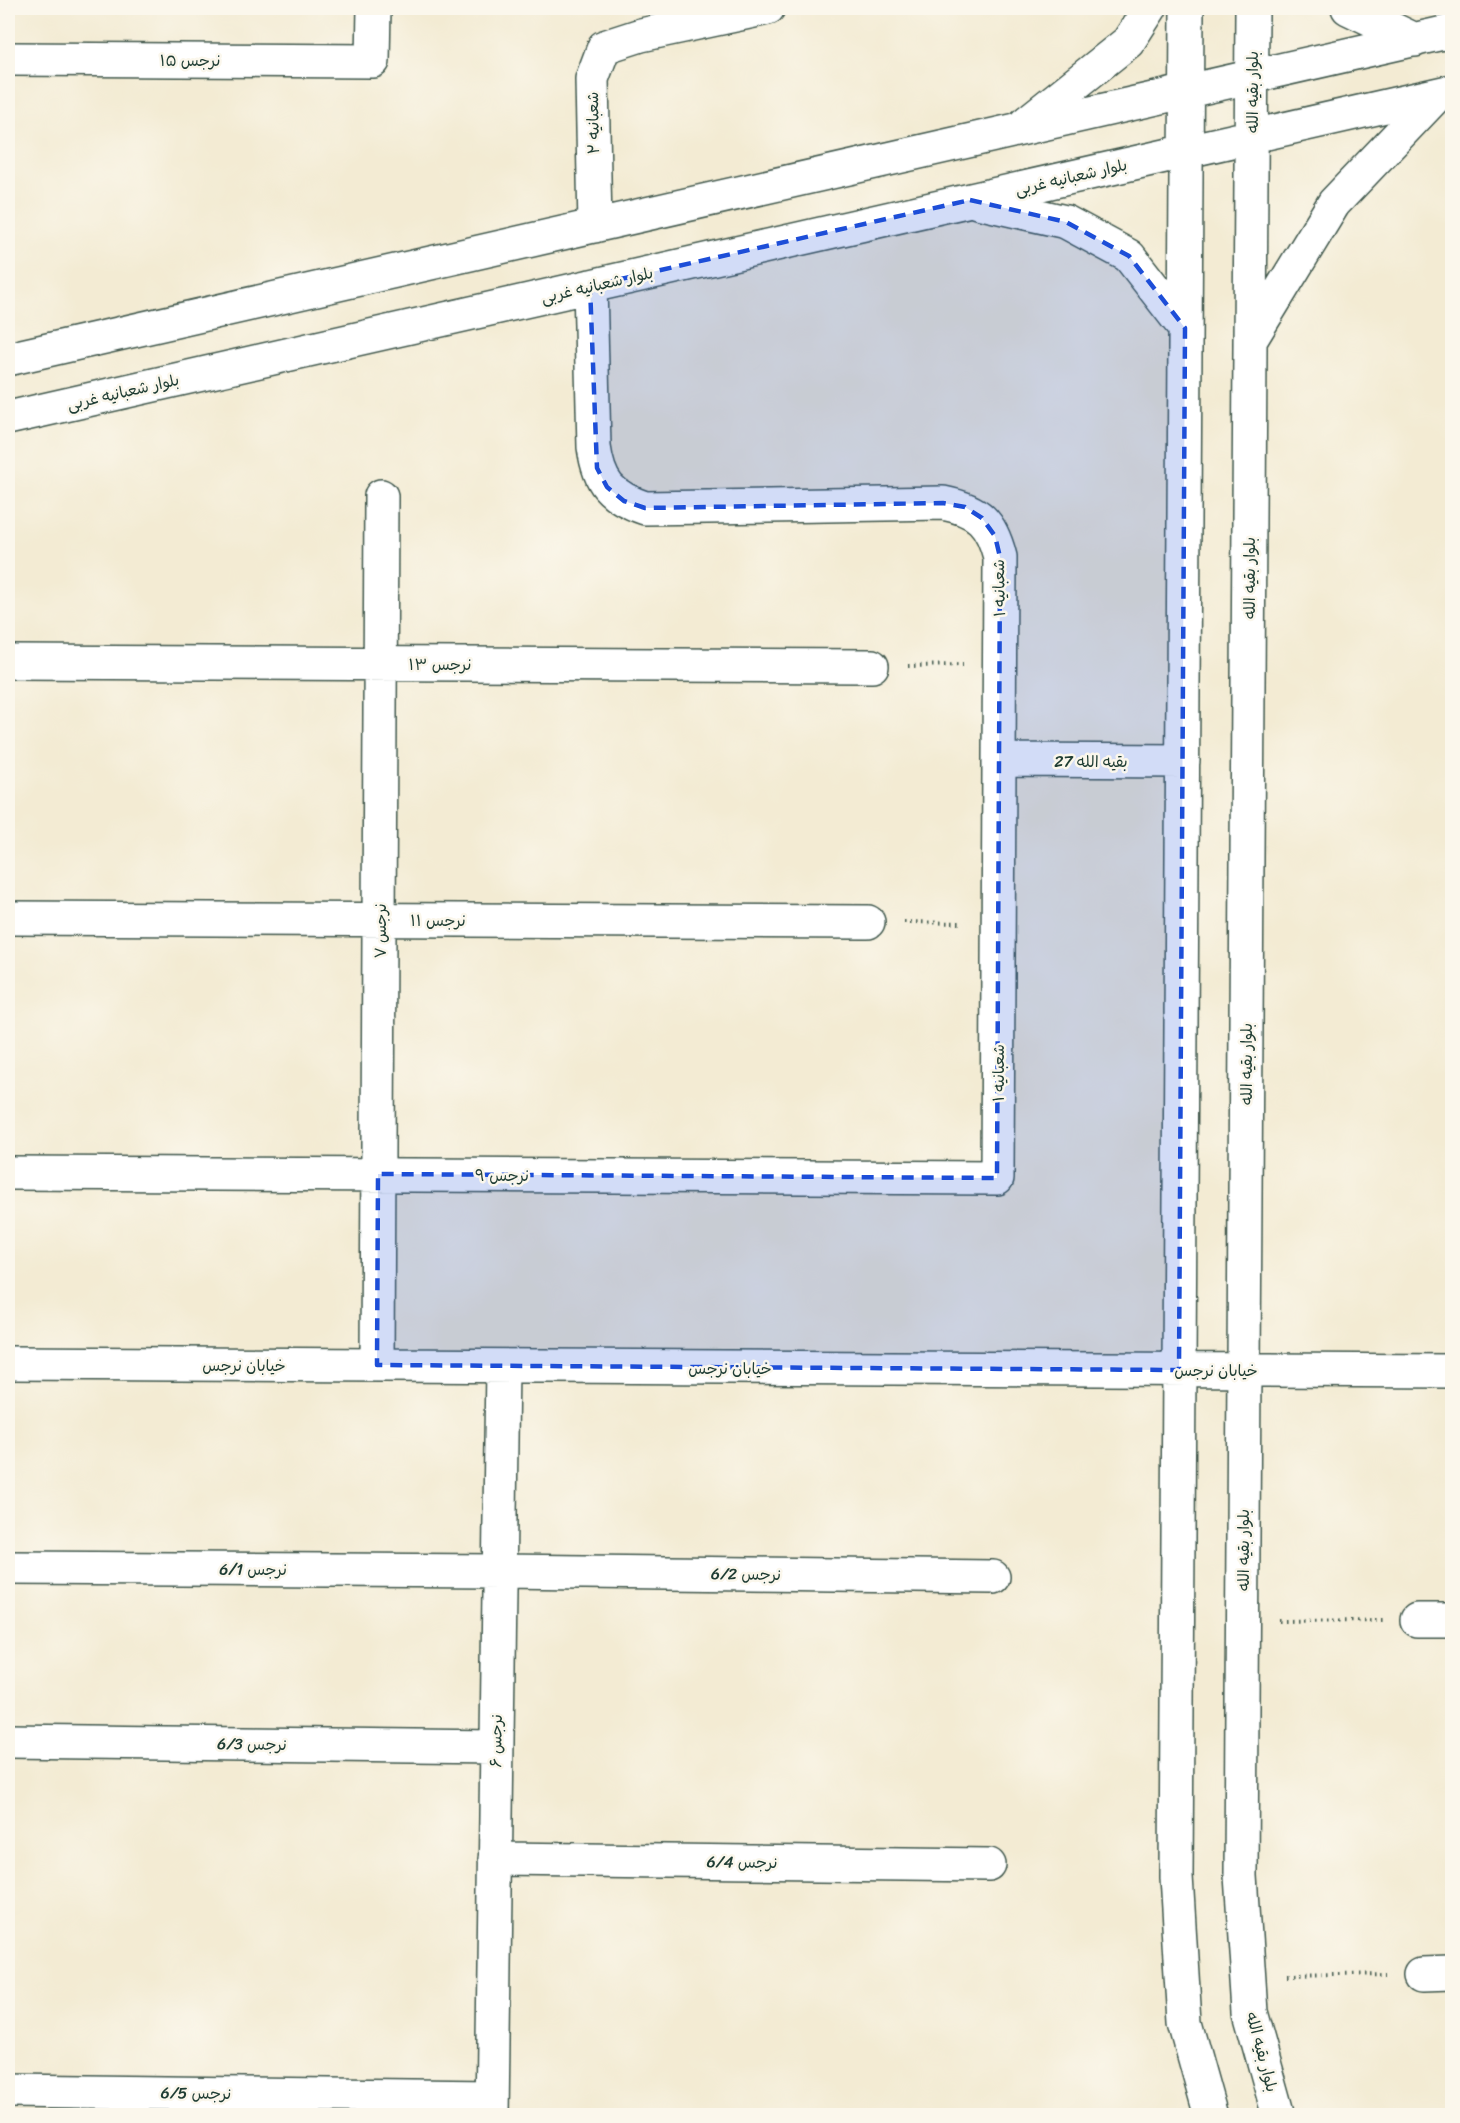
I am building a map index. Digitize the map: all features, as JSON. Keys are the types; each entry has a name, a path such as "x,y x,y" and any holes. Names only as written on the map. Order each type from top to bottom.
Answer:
{"street":[{"name":"نرجس ۱۵","path":"8,59 373,61 374,8"},
{"name":"شعبانیه ۲","path":"595,226 592,79 604,47 641,35 768,8"},
{"path":"1018,130 1128,42 1150,8"},
{"path":"1187,8 1176,1878 1185,2023 1212,2115"},
{"name":"بلوار بقیه الله","path":"1252,8 1241,1876 1250,2012 1279,2115"},
{"path":"1348,8 1415,40"},
{"path":"8,359 1452,31"},
{"path":"1252,136 1445,93"},
{"path":"1250,341 1334,203 1445,93"},
{"name":"بلوار شعبانیه غربی","path":"8,418 1252,136"},
{"path":"970,200 1066,222 1129,256 1185,328"},
{"name":"شعبانیه ۱","path":"590,286 594,447 597,468 607,487 624,501 645,508 943,503 965,507 982,518 995,536 1000,557 997,1178"},
{"name":"نرجس ۷","path":"377,1365 381,496"},
{"name":"نرجس ۱۳","path":"8,662 873,666"},
{"name":"بقیه الله 27","path":"999,760 1183,761"},
{"name":"نرجس ۱۱","path":"8,918 868,922"},
{"name":"نرجس ۹","path":"8,1173 997,1178"},
{"name":"خیابان نرجس","path":"8,1363 1452,1371"},
{"name":"نرجس ۶","path":"492,2106 502,1366"},
{"name":"نرجس 6/1","path":"8,1568 499,1570"},
{"name":"نرجس 6/2","path":"499,1570 993,1577"},
{"path":"1416,1620 1452,1620"},
{"name":"نرجس 6/3","path":"8,1741 496,1747"},
{"name":"نرجس 6/4","path":"495,1859 988,1865"},
{"name":"نرجس 6/5","path":"8,2091 492,2106"}],"path":[{"path":"873,666 1000,664"},
{"path":"868,922 998,923"},
{"path":"1243,1621 1416,1620"},
{"path":"1248,1977 1438,1973"}],"highlighted area":[{"path":"970,200 1066,222 1129,256 1185,328 1179,1370 377,1365 378,1174 997,1178 1000,557 995,536 982,518 965,507 943,503 645,508 624,501 607,487 597,468 590,286"}]}
